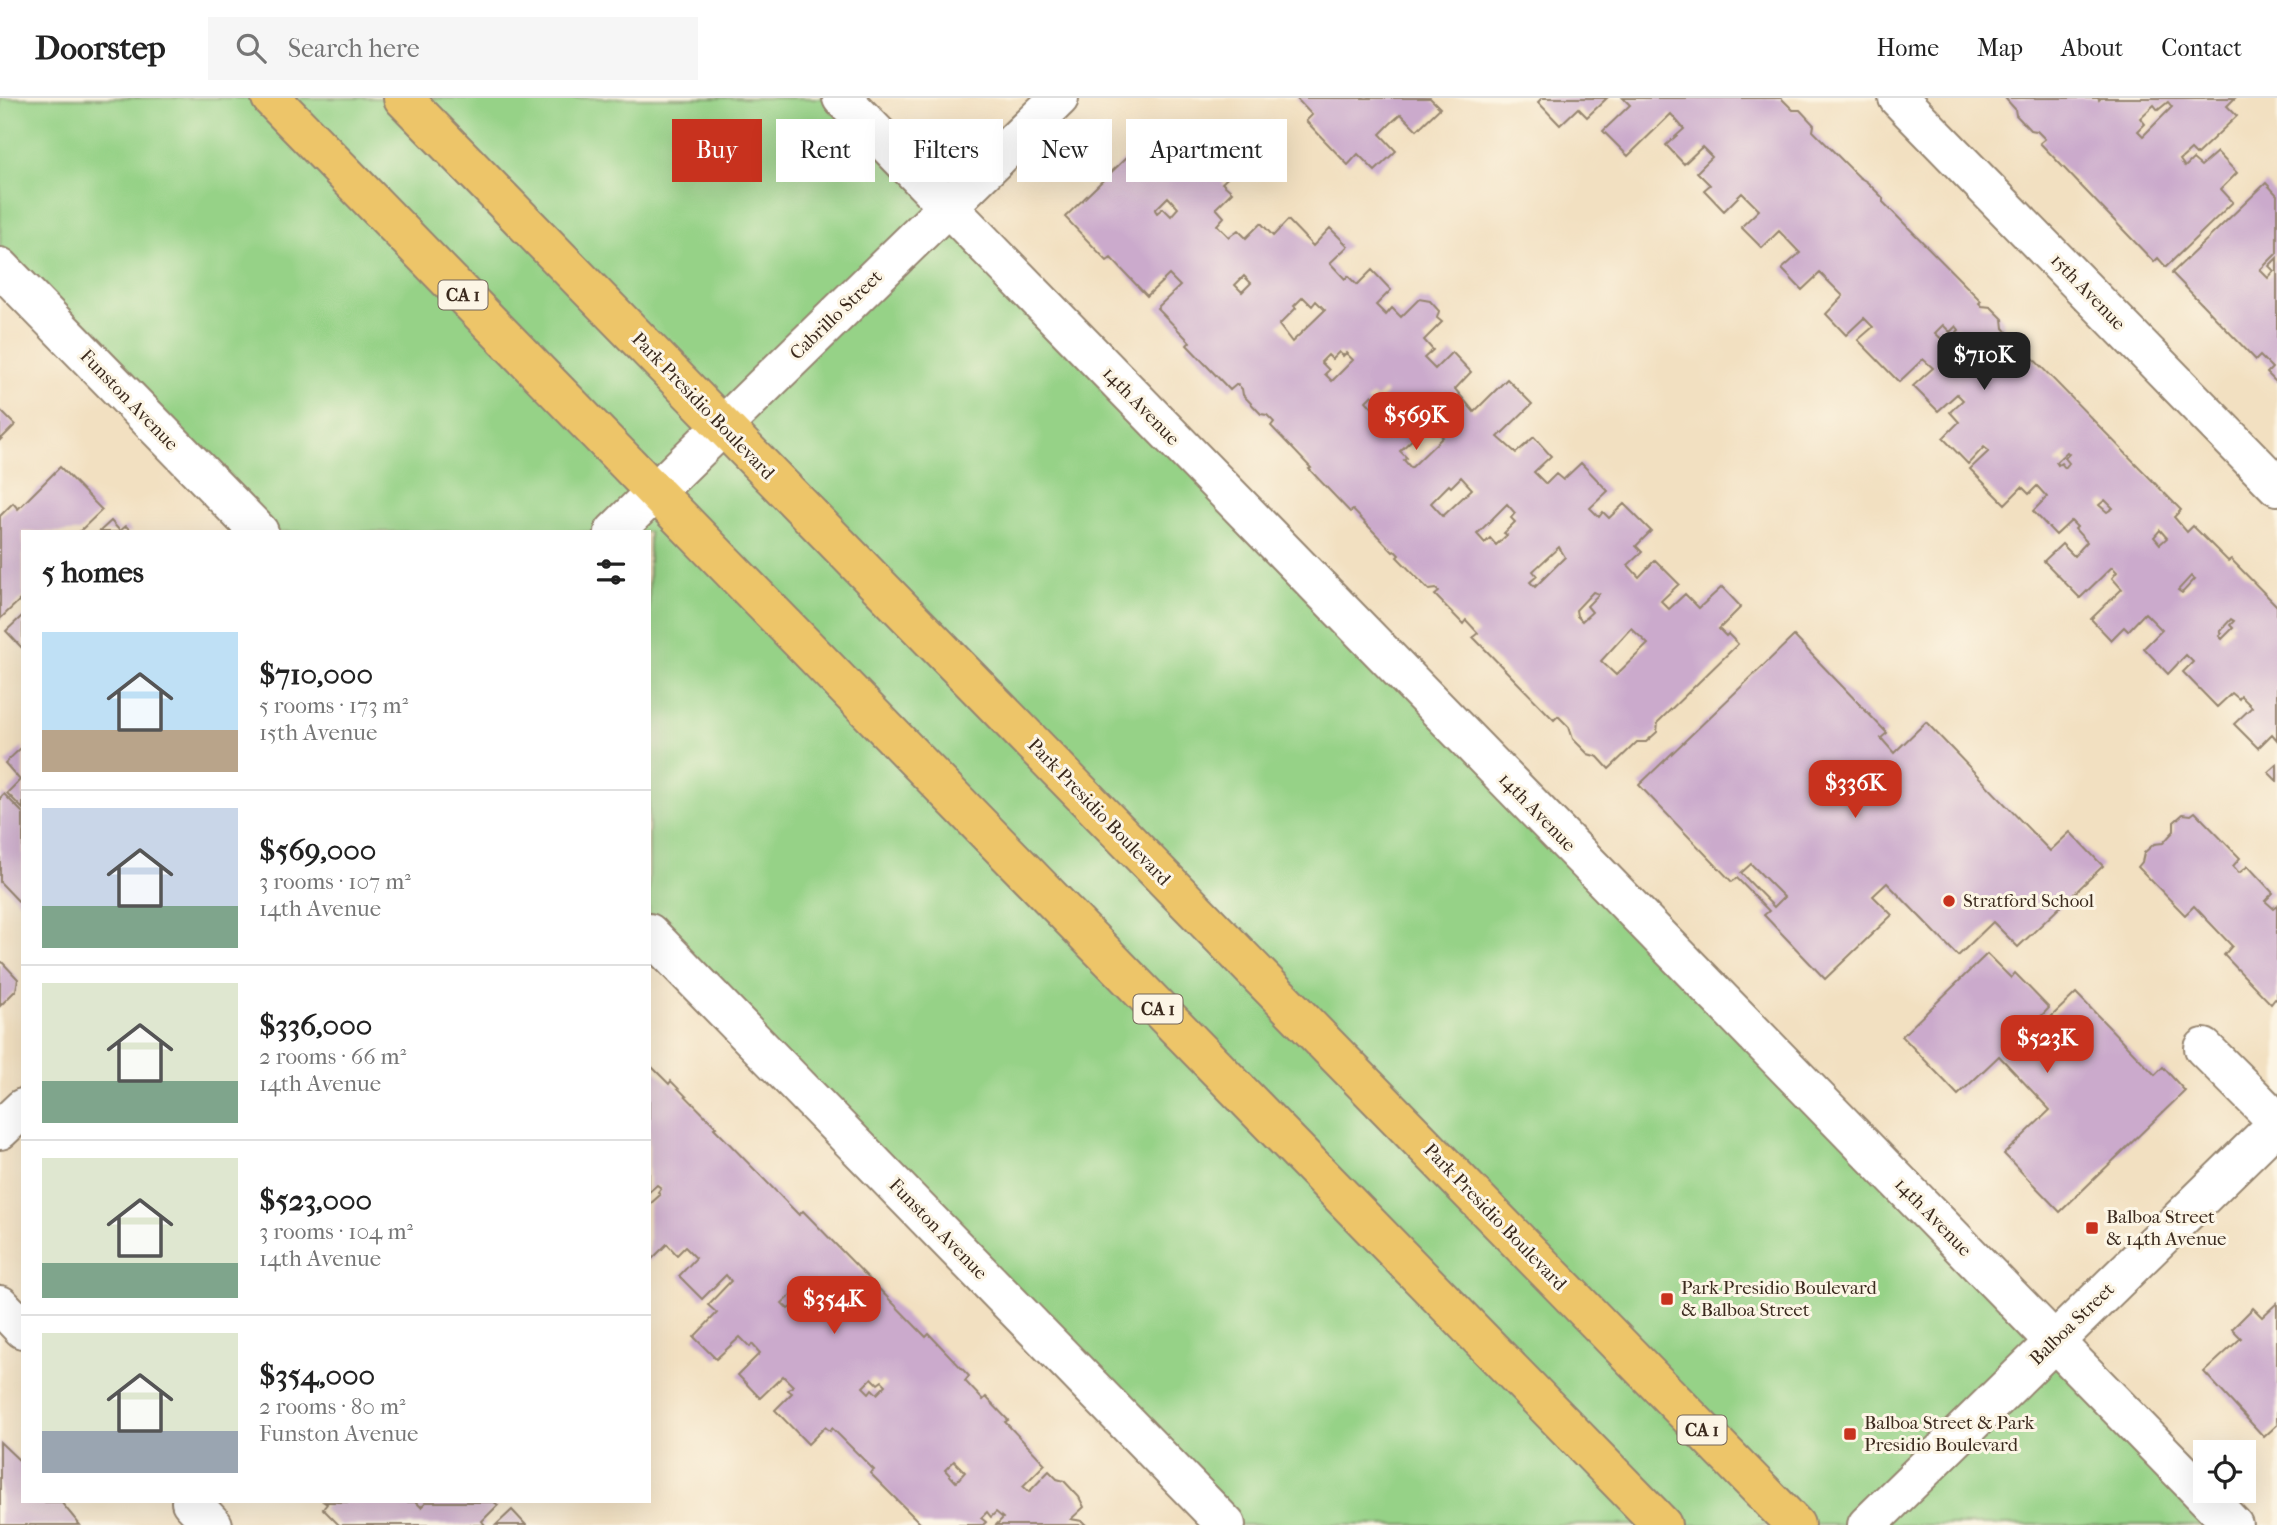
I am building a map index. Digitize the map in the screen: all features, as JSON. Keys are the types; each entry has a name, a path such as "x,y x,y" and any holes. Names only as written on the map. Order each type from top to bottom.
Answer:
{"highway":[{"name":"CA 1","path":"271,98 1662,1525"},
{"name":"Park Presidio Boulevard","path":"403,98 1795,1525"}],"street":[{"name":"14th Avenue","path":"842,98 2233,1525"},
{"name":"Cabrillo Street","path":"616,530 1059,98"},
{"name":"15th Avenue","path":"1898,98 2277,486"},
{"name":"Funston Avenue","path":"0,267 257,530"},
{"name":"Funston Avenue","path":"651,935 1226,1525"},
{"path":"2204,1048 2277,1123"},
{"path":"0,1130 21,1110"},
{"name":"Balboa Street","path":"1867,1525 2277,1123"},
{"path":"0,1305 21,1327"},
{"path":"192,1503 214,1525"}],"green space":[{"path":"0,98 842,98 862,119 776,119 776,182 875,182 875,132 889,146 889,182 924,182 2193,1484 2193,1503 2212,1503 2233,1525 1227,1525 651,935 651,530 257,530 0,266"}],"building":[{"path":"1296,98 1430,98 1440,108 1417,130 1401,114 1390,124 1380,134 1396,151 1375,171 1358,154 1348,165 1306,121 1312,115"},
{"path":"1542,98 1607,98 1587,117 1578,108 1560,125 1538,102"},
{"path":"1623,98 1781,98 1793,110 1800,110 1814,125 1813,131 1883,198 1883,202 1981,301 1979,303 1991,307 2003,319 2004,328 2009,334 2006,336 2017,348 2020,345 2181,510 2174,517 2187,532 2193,526 2228,561 2231,559 2277,606 2277,740 2272,734 2258,748 2234,724 2252,707 2241,696 2239,699 2232,693 2217,707 2183,672 2193,662 2186,655 2168,674 2144,648 2162,630 2145,613 2128,631 2124,627 2111,640 2091,619 2122,589 2112,578 2117,572 2112,567 2080,598 2044,561 2062,544 2074,556 2087,542 2071,521 2056,535 2033,511 2047,497 2037,486 2029,494 2022,487 2005,504 1970,469 1989,451 1984,447 1968,464 1943,438 1959,422 1950,412 1963,400 1957,394 1938,411 1913,386 1933,368 1923,359 1899,382 1858,340 1873,327 1864,318 1846,335 1826,314 1843,296 1820,273 1802,290 1782,269 1800,253 1779,231 1762,248 1741,227 1759,210 1742,193 1724,211 1704,190 1710,185 1697,172 1712,157 1702,147 1684,164 1666,145 1684,129 1671,114 1628,156 1603,131 1630,105","holes":["1943,325 1950,332 1956,326 1959,330 1946,343 1935,333","2067,452 2069,454 2065,458 2069,463 2065,468 2061,463 2058,465 2056,462","2105,500 2113,508 2107,512 2099,505","2160,530 2167,538 2160,544 2154,537","2191,576 2195,579 2182,593 2178,590","2231,619 2234,621 2230,625 2233,628 2222,639 2219,636 2222,633 2220,631"]},
{"path":"2005,98 2235,98 2227,106 2237,116 2196,155 2191,150 2180,160 2185,167 2193,159 2201,166 2217,152 2237,173 2221,189 2233,202 2166,267 2158,258 2154,262 2040,143 2045,139 2037,131 2030,130 2016,115 2015,109","holes":["2168,102 2172,107 2143,136 2138,131 2145,124 2140,118 2154,105 2158,110"]},
{"path":"1126,158 1126,182 1223,182 1232,192 1216,208 1224,217 1217,225 1229,237 1238,230 1246,238 1261,223 1273,236 1288,220 1313,246 1330,228 1348,246 1330,263 1345,279 1348,276 1357,285 1372,270 1391,290 1376,305 1386,315 1392,308 1401,317 1419,299 1430,301 1439,311 1437,318 1442,322 1424,340 1433,350 1424,358 1435,369 1452,352 1471,372 1455,389 1474,412 1507,379 1532,404 1498,437 1516,453 1534,437 1551,456 1534,472 1546,484 1556,474 1563,480 1581,463 1608,491 1590,508 1599,517 1603,512 1609,518 1624,504 1651,531 1636,546 1642,552 1628,565 1639,577 1655,560 1679,584 1661,601 1669,609 1685,594 1699,608 1722,587 1741,607 1719,629 1738,644 1658,722 1657,732 1646,742 1637,742 1609,769 1598,757 1588,754 1573,739 1569,727 1558,716 1554,720 1473,637 1478,633 1466,620 1463,624 1435,595 1439,592 1436,589 1429,590 1397,557 1399,555 1395,551 1393,552 1353,510 1350,512 1271,426 1274,422 1267,415 1261,414 1243,395 1242,389 1237,384 1230,390 1187,345 1190,342 1157,308 1180,286 1169,275 1147,296 1111,258 1107,261 1065,217 1101,182 1112,182 1112,172","holes":["1168,197 1178,208 1171,216 1163,208 1157,213 1155,210","1244,276 1251,283 1242,292 1235,285","1303,297 1312,306 1316,301 1325,310 1292,342 1279,325 1296,308 1294,306","1339,352 1343,356 1346,353 1353,360 1332,381 1325,374 1329,370 1321,362 1328,355 1332,359","1384,390 1387,393 1380,401 1387,408 1379,415 1366,401 1372,395 1376,398","1426,420 1443,437 1411,468 1400,451 1420,432 1418,429","1461,477 1472,489 1443,516 1431,503 1449,485 1451,487","1507,504 1515,513 1511,518 1515,522 1504,533 1507,535 1496,545 1490,538 1485,543 1477,534","1559,547 1565,557 1535,587 1530,582 1537,576 1533,571","1593,592 1599,594 1587,606 1592,612 1582,621 1576,610","1631,628 1648,644 1616,675 1601,661"]},
{"path":"2266,183 2277,195 2277,253 2260,270 2268,278 2274,271 2269,266 2277,258 2277,383 2267,373 2272,368 2260,356 2256,360 2172,273"},
{"path":"0,410 15,425 0,440"},
{"path":"60,467 102,510 81,530 21,530 21,599 0,619 0,516 13,503 18,509"},
{"path":"111,521 119,530 101,530"},
{"path":"21,617 21,647 6,631"},
{"path":"1794,636 1887,733 1881,738 1894,753 1926,722 2050,851 2070,832 2103,866 2018,947 1993,922 1958,956 1887,883 1873,896 1892,915 1825,979 1764,915 1769,911 1737,878 1732,882 1639,785","holes":["1751,864 1784,897 1774,907 1741,873"]},
{"path":"21,748 21,807 7,793 20,780 5,763"},
{"path":"2277,764 2277,781 2268,772"},
{"path":"4,794 21,811 21,904 0,882 0,798"},
{"path":"2195,812 2240,858 2233,866 2239,873 2248,866 2273,893 2265,901 2273,908 2277,905 2277,1000 2271,1004 2224,955 2232,946 2194,906 2185,915 2138,867 2144,853 2154,844 2163,843 2174,831 2174,822 2183,814 2191,815"},
{"path":"1987,954 2011,978 2015,973 2049,1008 2024,1034 2028,1039 2076,993 2155,1075 2163,1067 2185,1091 2060,1212 2004,1154 2050,1110 1999,1056 1958,1095 1902,1036"},
{"path":"0,963 18,979 16,990 0,1006"},
{"path":"651,1066 669,1084 671,1081 799,1215 803,1211 926,1337 929,1334 969,1376 965,1381 983,1400 986,1397 1008,1420 1005,1422 1045,1464 1023,1486 1029,1492 1049,1471 1057,1479 1064,1481 1079,1497 1084,1507 1071,1519 1082,1521 1086,1525 996,1525 1003,1518 996,1512 991,1517 987,1512 981,1518 986,1522 983,1525 922,1525 870,1473 874,1470 832,1428 830,1431 825,1427 808,1444 775,1410 792,1393 788,1390 793,1386 783,1376 760,1398 738,1375 760,1353 752,1344 750,1347 740,1337 716,1359 694,1337 717,1313 708,1305 731,1281 726,1275 702,1299 679,1276 696,1258 685,1247 677,1255 667,1244 651,1260 651,1203 660,1195 658,1192 661,1188 657,1185 651,1190","holes":["793,1293 799,1299 801,1297 805,1301 795,1311 782,1303","872,1378 878,1384 882,1381 886,1385 877,1394 872,1389 869,1393 863,1387","954,1461 965,1472 956,1482 945,1470"]},
{"path":"2277,1303 2277,1425 2264,1437 2204,1372 2241,1338 2232,1329 2253,1308 2262,1317"},
{"path":"0,1442 21,1462 21,1503 62,1503 80,1525 0,1525"},
{"path":"417,1503 421,1507 425,1503 498,1505 482,1521 485,1525 339,1525 323,1509 327,1504"},
{"path":"512,1510 526,1525 496,1525"}],"place":[{"name":"Stratford School","path":"1949,901"},
{"name":"Balboa Street & 14th Avenue","path":"2092,1228"},
{"name":"Park Presidio Boulevard & Balboa Street","path":"1667,1299"},
{"name":"Balboa Street & Park Presidio Boulevard","path":"1850,1434"}]}
